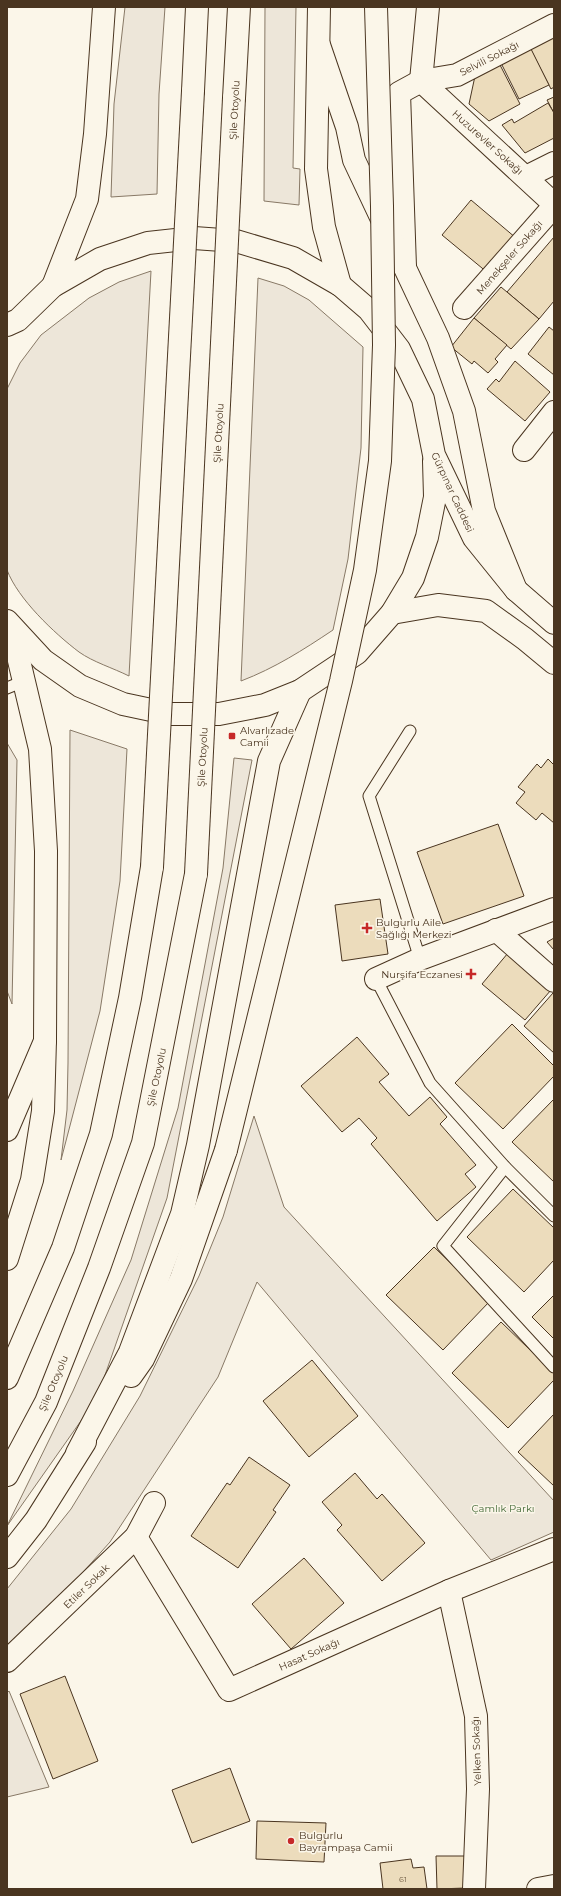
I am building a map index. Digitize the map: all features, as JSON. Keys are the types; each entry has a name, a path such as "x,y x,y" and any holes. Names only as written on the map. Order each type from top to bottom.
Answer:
{"main road":[{"path":"11,326 53,286 87,199 95,134 104,7"},
{"path":"7,1378 63,1248 101,1134 130,998 152,867 197,7"},
{"name":"Şile Otoyolu","path":"7,1475 46,1402 99,1268 143,1143 196,874 234,98 240,7"},
{"path":"319,7 316,169 324,227 340,285"},
{"path":"7,1557 36,1520 77,1454 143,1359 181,1279 226,1150 341,681 365,570 379,469 384,345 382,206 376,7"},
{"path":"421,81 428,7"},
{"name":"Selvili Sokağı","path":"405,267 399,93 421,81 457,75 554,25"},
{"path":"319,45 347,127 354,160 438,338 464,411 484,511 516,590"},
{"name":"Huzurevler Sokağı","path":"421,81 526,177 554,205"},
{"path":"526,177 554,163"},
{"name":"Menekşeler Sokağı","path":"464,308 554,205"},
{"name":"Gürpınar Caddesi","path":"53,286 100,259 148,243 194,238 236,241 293,258 340,285 369,310 399,349 422,399 434,455 474,538 516,590 554,623"},
{"path":"524,450 554,412"},
{"path":"9,624 43,660 74,681 123,704 170,714 219,714 265,705 300,691 357,653 392,613 413,578 427,537 435,497 434,455"},
{"path":"392,613 438,605 486,611 525,639 554,663"},
{"path":"7,1259 32,1180 43,1110 46,1040 46,851 40,757 16,684 9,624"},
{"path":"77,1454 130,1352 182,1214 198,1145 269,761 300,691"},
{"path":"376,980 420,959 554,909"},
{"path":"496,930 554,981"},
{"path":"7,1130 46,1040"},
{"name":"Etiler Sokak","path":"7,1661 136,1537 154,1503"},
{"name":"Hasat Sokağı","path":"136,1537 229,1690 449,1591 554,1549"},
{"name":"Yelken Sokağı","path":"449,1591 476,1716 478,1789 474,1889"},
{"path":"538,1889 554,1886"}],"lane":[{"path":"410,731 369,796 420,959"},
{"path":"376,980 430,1083 505,1167 554,1216"},
{"path":"505,1167 443,1246 554,1367"}],"green space":[{"path":"125,7 165,7 159,94 157,194 111,197 114,104"},
{"path":"265,7 296,7 293,168 300,169 299,205 264,201"},
{"path":"151,271 129,676 85,656 59,635 28,604 12,581 7,570 7,389 20,363 41,335 89,298 119,282"},
{"path":"258,278 284,286 309,300 363,347 361,448 348,559 333,630 277,664 241,681"},
{"path":"70,730 127,749 120,881 100,1011 61,1160 67,1110 68,1063"},
{"path":"7,743 17,760 12,1004 7,991"},
{"path":"234,758 252,760 167,1198 97,1398 7,1526 73,1391 131,1260 178,1108 223,868"},
{"name":"Çamlık Parkı","path":"254,1116 284,1207 554,1501 554,1532 491,1560 257,1282 218,1377 110,1542 7,1657 7,1589 71,1509 140,1396 199,1276 223,1217"},
{"path":"9,1691 49,1787 7,1797 7,1693"}],"building":[{"path":"554,30 554,87 551,89 528,44"},
{"path":"531,49 549,85 519,99 501,63"},
{"path":"499,63 520,104 489,121 469,104 475,76"},
{"path":"554,97 554,113 547,100"},
{"path":"548,103 554,113 554,138 525,153 502,125 512,119 514,123"},
{"path":"471,200 516,238 488,273 442,235"},
{"path":"554,237 554,301 539,319 507,292"},
{"path":"501,287 539,319 511,349 474,318"},
{"path":"474,318 507,345 495,359 498,362 488,373 474,361 472,364 451,347"},
{"path":"549,327 554,331 554,375 528,354"},
{"path":"515,361 550,392 525,421 487,389 496,379 499,382"},
{"path":"548,759 554,765 554,823 542,813 536,820 516,803 525,792 518,787 537,764 541,768"},
{"path":"498,824 524,896 443,924 417,852"},
{"path":"380,899 388,954 342,961 335,905"},
{"path":"554,938 554,950 547,942"},
{"path":"508,953 551,990 525,1020 482,984"},
{"path":"553,993 554,994 554,1053 524,1026"},
{"path":"512,1024 554,1066 554,1076 503,1129 455,1083"},
{"path":"357,1037 389,1074 379,1082 409,1116 430,1097 447,1117 440,1124 476,1165 465,1174 476,1187 437,1221 371,1144 377,1138 359,1118 342,1132 301,1086"},
{"path":"554,1099 554,1182 512,1142"},
{"path":"513,1189 554,1228 554,1260 524,1292 467,1237"},
{"path":"434,1247 490,1301 443,1350 386,1295"},
{"path":"554,1295 554,1339 532,1317"},
{"path":"501,1322 554,1373 554,1380 508,1428 452,1373"},
{"path":"312,1360 358,1416 309,1457 263,1401"},
{"path":"554,1414 554,1486 518,1452"},
{"path":"249,1457 290,1485 273,1510 276,1512 238,1568 191,1536 227,1483 230,1485"},
{"path":"355,1473 377,1499 382,1494 425,1543 382,1581 337,1530 342,1525 322,1502"},
{"path":"304,1558 344,1603 291,1649 252,1604"},
{"path":"65,1676 98,1761 53,1779 20,1694"},
{"path":"230,1768 250,1821 192,1843 172,1790"},
{"name":"Bulgurlu Bayrampaşa Camii","path":"257,1821 326,1823 324,1862 256,1859"},
{"path":"436,1856 466,1856 466,1888 437,1889"},
{"path":"411,1859 413,1868 424,1867 427,1889 383,1889 380,1863"}],"place":[{"name":"Alvarlızade Camii","path":"232,736"},
{"name":"Bulgurlu Aile Sağlığı Merkezi","path":"367,928"},
{"name":"Nurşifa Eczanesi","path":"471,974"},
{"name":"Bulgurlu Bayrampaşa Camii","path":"291,1841"}]}
